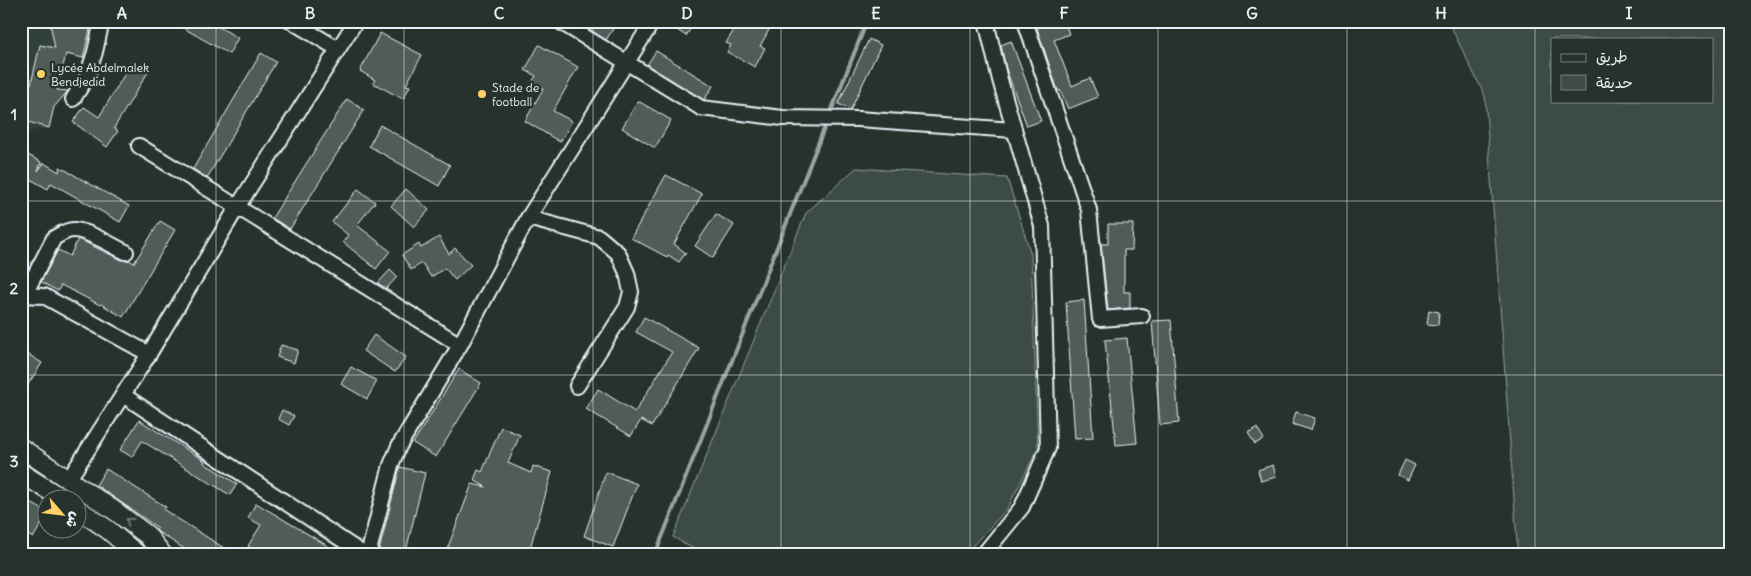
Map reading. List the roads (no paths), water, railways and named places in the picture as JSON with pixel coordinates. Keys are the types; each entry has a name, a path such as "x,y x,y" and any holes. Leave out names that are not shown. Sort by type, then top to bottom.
{"main road":[{"path":"21,448 69,479 147,535 163,555"},
{"path":"21,473 45,488"},
{"path":"88,516 108,529 138,555"}],"street":[{"path":"73,99 87,76 102,21"},
{"path":"291,21 338,49"},
{"path":"69,479 149,354 238,206 356,21"},
{"path":"559,21 701,108 783,118 858,119 1014,130"},
{"path":"123,395 366,555 391,465 411,425 460,345 528,218 653,21"},
{"path":"982,555 1022,507 1048,448 1042,226 1000,80 986,21"},
{"path":"1025,21 1088,210 1100,319 1142,316"},
{"path":"139,146 460,345"},
{"path":"528,218 599,238 618,253 627,273 631,292 627,307 577,386"},
{"path":"126,252 84,232 72,230 62,233 54,238 24,290 44,296 149,354"}],"waterway":[{"path":"830,114 867,21"},
{"path":"655,555 827,121"}],"place":[{"name":"Lycée Abdelmalek Bendjedid","path":"41,74"},
{"name":"Stade de football","path":"482,94"}]}
